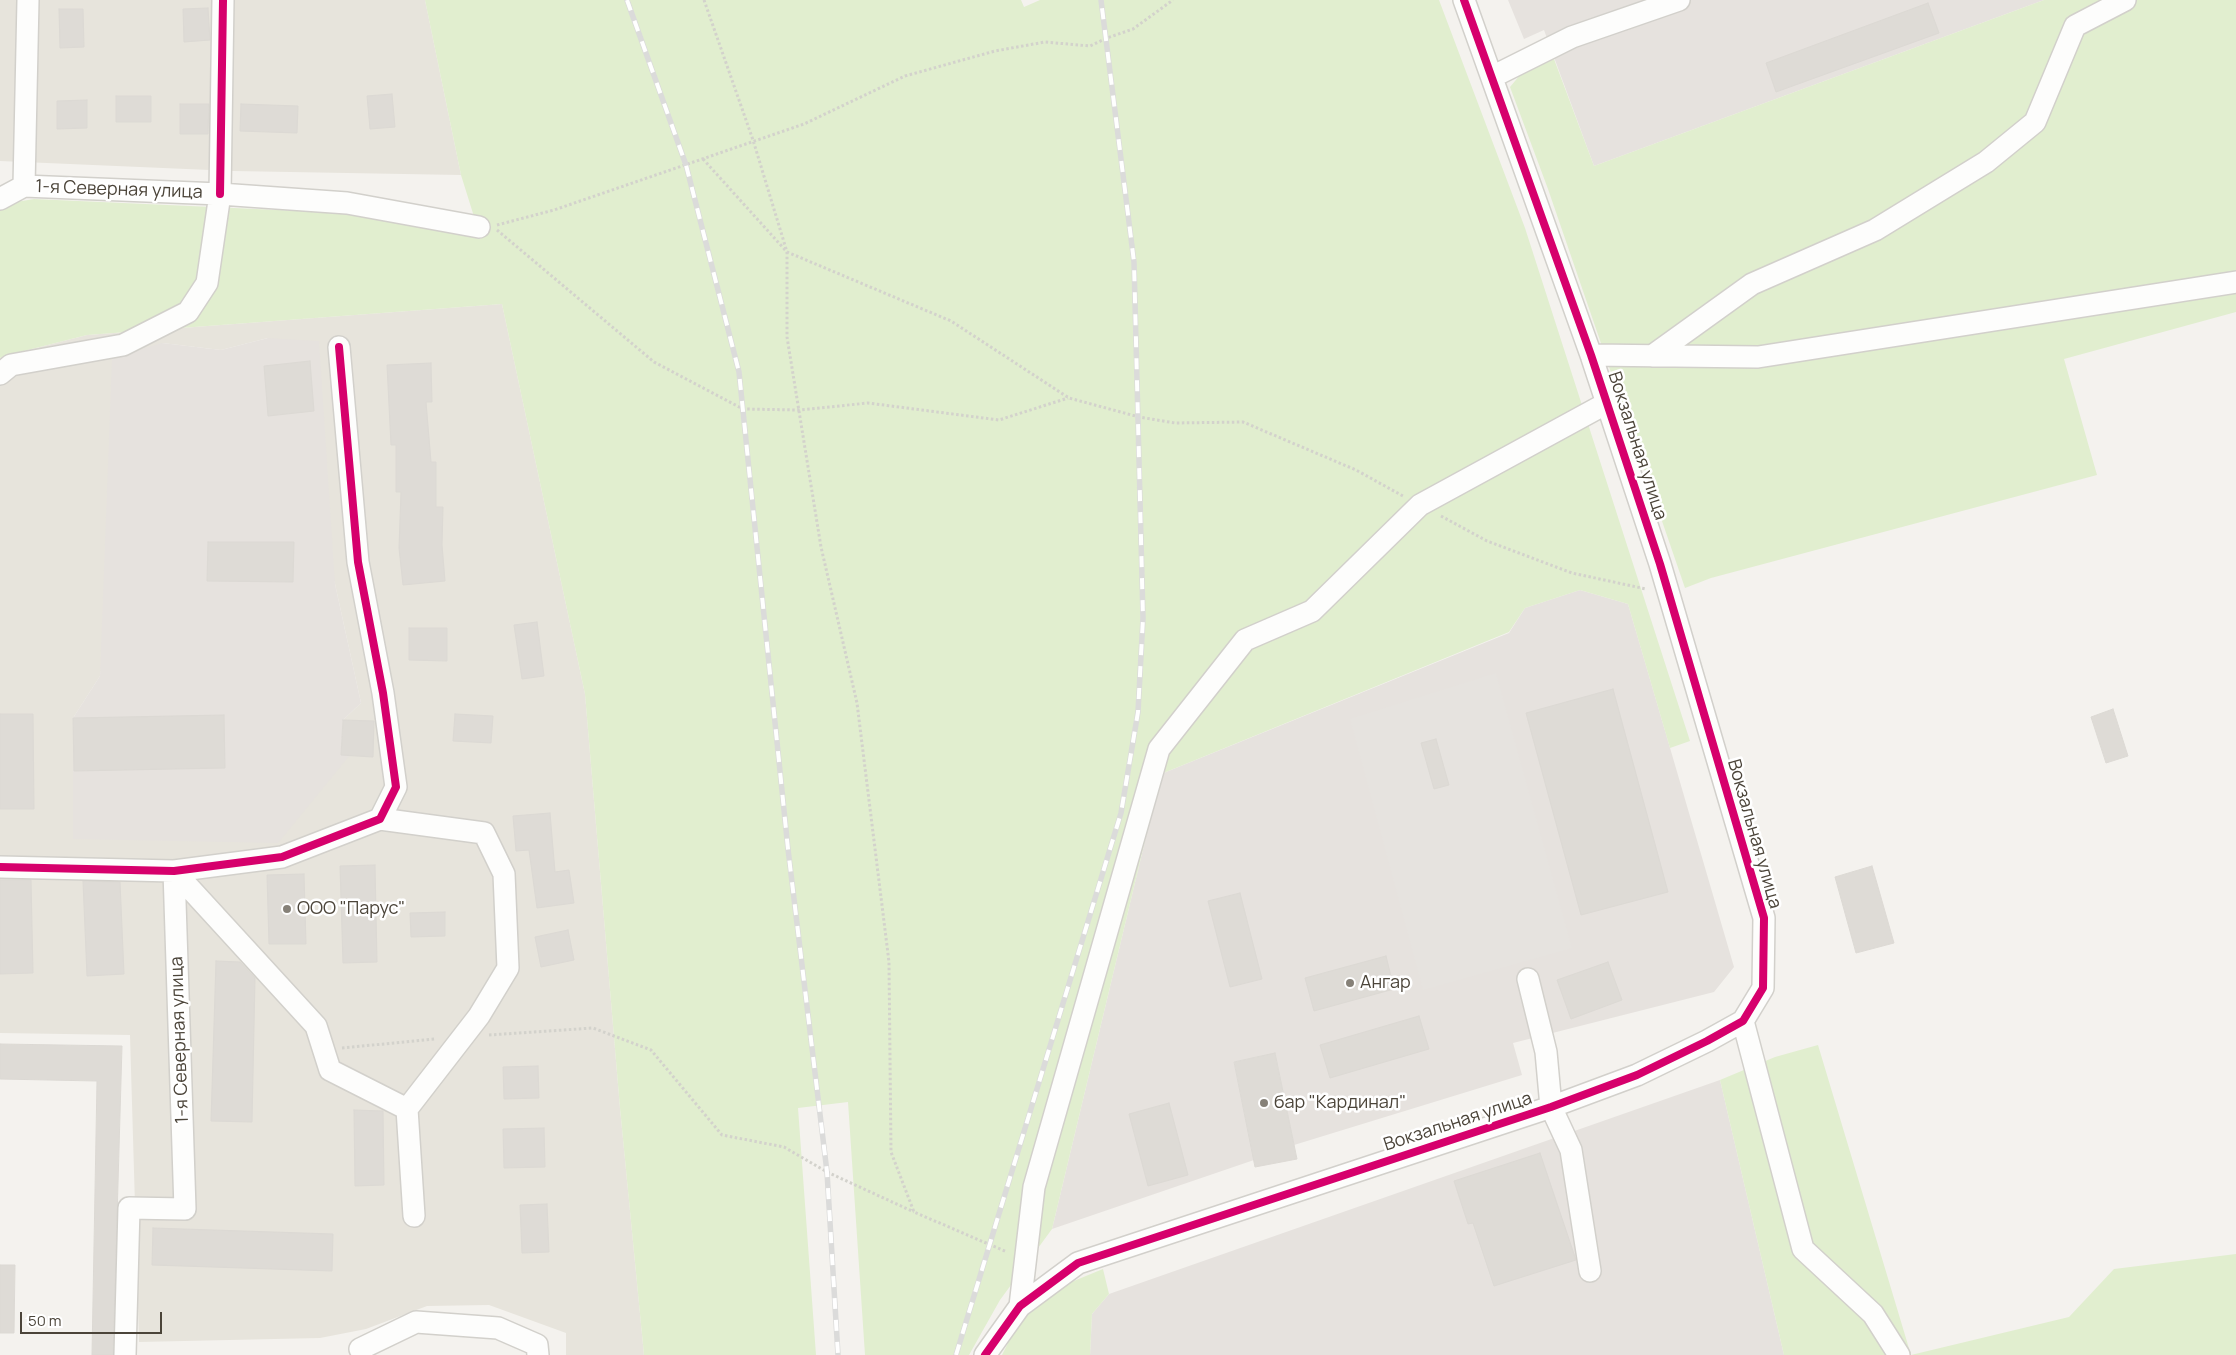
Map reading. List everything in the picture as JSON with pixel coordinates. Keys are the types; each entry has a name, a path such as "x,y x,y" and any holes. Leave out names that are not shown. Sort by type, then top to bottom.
{"street":[{"path":"24,186 28,0"},
{"path":"0,374 11,365 123,345 188,312 207,283 220,194 223,0"},
{"name":"Вокзальная улица","path":"985,1355 1020,1306 1078,1263 1551,1107 1637,1075 1743,1021 1762,988 1764,918 1668,593 1591,355 1464,0"},
{"path":"1492,77 1572,38 1679,0"},
{"path":"1652,356 1752,284 1875,230 1986,162 2035,122 2074,26 2125,0"},
{"name":"1-я Северная улица","path":"0,199 24,186 220,194 347,203 479,227"},
{"path":"1591,355 1758,357 2236,282"},
{"path":"339,347 358,562 383,693 396,787 380,819"},
{"path":"1020,1306 1034,1186 1159,749 1245,640 1312,611 1420,505 1607,403"},
{"path":"0,867 174,871 282,857 380,819 484,833 504,874 508,968 464,1037 407,1109 414,1216"},
{"path":"174,871 316,1026 330,1070 407,1109"},
{"name":"1-я Северная улица","path":"125,1355 129,1208 185,1209 174,871"},
{"path":"1528,979 1546,1052 1551,1107 1571,1150 1590,1271"},
{"path":"1743,1021 1803,1249 1873,1314 1899,1355"},
{"path":"360,1349 416,1322 498,1328 536,1345 538,1355"}],"path":[{"path":"704,0 753,140 787,252 787,337 821,547 857,702 889,962 891,1152 914,1212"},
{"path":"1069,398 999,420 868,403 799,410 743,409 654,362 492,226 554,210 804,124 904,76 995,51 1045,42 1090,46 1107,38 1133,30 1174,0"},
{"path":"703,159 787,252 951,321 1069,398 1139,417 1175,423 1243,422 1356,470 1487,541 1572,573 1668,593"},
{"path":"324,1050 464,1037 592,1028 651,1050 722,1135 784,1147 827,1172 1026,1261"}],"shaded area":[{"path":"0,0 425,0 461,175 233,171 0,161"},
{"path":"1508,0 2044,0 1594,166 1544,30 1524,39"},
{"path":"502,304 585,694 620,1108 644,1355 566,1355 566,1333 489,1305 427,1306 366,1329 320,1338 139,1342 130,1035 0,1033 0,359 4,356 87,335","holes":["268,338 335,584 361,703 343,720 341,755 73,839 73,718 100,676 162,343 221,350"]},
{"path":"268,338 319,341 335,584 361,703 343,720 341,755 350,755 278,843 73,839 73,718 100,676 112,358 162,343 221,350"},
{"path":"1580,590 1628,604 1734,967 1714,992 1513,1043 1522,1075 1294,1145 1275,1054 1234,1062 1254,1160 1052,1229 1161,774 1509,633 1525,608"},
{"path":"1496,673 1572,948 1423,990 1350,719"},
{"path":"1720,1080 1784,1355 1090,1355 1092,1314 1109,1294"}],"green space":[{"path":"425,0 1021,0 1024,7 1040,0 1439,0 1525,228 1690,741 1670,748 1628,604 1580,590 1525,608 1509,632 1161,774 1052,1229 1000,1300 969,1355 865,1355 848,1102 798,1108 816,1355 644,1355 620,1108 585,694 502,304 87,335 0,358 0,209 10,203 34,199 345,213 481,239 461,175"},
{"path":"2044,0 2236,0 2236,312 2064,359 2097,475 1711,578 1685,588 1548,189 1510,87 1520,75 1554,59 1594,166"},
{"path":"1818,1045 1911,1355 1784,1355 1720,1080 1775,1057"},
{"path":"2236,1254 2236,1355 1911,1355 2069,1317 2114,1269"},
{"path":"1103,1269 1109,1294 1092,1314 1090,1355 1002,1355 1020,1319 1064,1285"}],"building":[{"path":"1928,3 1939,33 1776,92 1766,63"},
{"path":"208,8 210,40 184,42 183,9"},
{"path":"59,9 83,9 84,47 60,48"},
{"path":"392,94 395,127 370,129 367,96"},
{"path":"116,96 151,96 151,122 116,122"},
{"path":"87,100 87,128 57,129 57,101"},
{"path":"180,104 209,104 208,134 180,134"},
{"path":"241,104 298,106 297,133 240,131"},
{"path":"310,361 314,411 268,416 264,366"},
{"path":"431,363 432,402 426,402 431,462 436,462 436,507 443,507 442,545 445,581 403,585 399,548 401,492 396,492 396,445 391,445 387,365"},
{"path":"208,542 294,542 293,582 207,581"},
{"path":"537,622 544,676 522,679 514,625"},
{"path":"409,628 447,628 447,661 409,660"},
{"path":"1613,689 1668,892 1581,915 1526,713"},
{"path":"2113,709 2128,756 2106,763 2091,717"},
{"path":"0,714 33,714 34,809 0,809"},
{"path":"455,714 493,716 491,743 453,741"},
{"path":"224,715 225,768 74,771 73,718"},
{"path":"343,720 374,721 373,757 341,755"},
{"path":"1436,739 1449,785 1434,789 1421,743"},
{"path":"550,813 555,872 569,870 574,903 537,908 529,850 516,851 513,816"},
{"path":"375,865 377,962 343,963 340,866"},
{"path":"1872,866 1894,943 1856,953 1835,877"},
{"name":"ООО \"Парус\"","path":"304,874 306,944 269,944 267,875"},
{"path":"0,880 31,880 33,973 0,974"},
{"path":"83,881 120,882 124,974 87,976"},
{"path":"1240,893 1262,979 1230,987 1208,901"},
{"path":"445,912 445,936 411,937 410,913"},
{"path":"568,930 574,960 541,967 535,937"},
{"name":"Ангар","path":"1386,956 1394,989 1314,1011 1305,978"},
{"path":"216,961 240,962 255,978 252,1122 211,1121"},
{"path":"1608,962 1622,1000 1571,1019 1557,980"},
{"path":"1419,1016 1429,1049 1330,1078 1320,1045"},
{"path":"0,1044 122,1046 113,1355 92,1355 97,1081 0,1079"},
{"name":"бар \"Кардинал\"","path":"1275,1053 1297,1159 1255,1167 1234,1062"},
{"path":"538,1066 539,1098 504,1099 503,1067"},
{"path":"1169,1103 1188,1175 1148,1186 1129,1114"},
{"path":"354,1110 383,1111 384,1185 355,1186"},
{"path":"544,1128 545,1167 504,1168 503,1129"},
{"path":"1540,1153 1576,1260 1494,1286 1473,1223 1468,1224 1454,1181"},
{"path":"547,1204 549,1252 522,1253 520,1205"},
{"path":"153,1228 333,1234 332,1271 152,1265"},
{"path":"0,1265 15,1265 14,1333 0,1333"}],"railway":[{"path":"627,0 686,165 739,372 788,849 827,1172 838,1355"},
{"path":"956,1355 1121,813 1138,712 1143,618 1134,262 1101,0"}],"cycle path":[{"path":"220,194 223,0"},
{"path":"985,1355 1020,1306 1078,1263 1551,1107 1637,1075 1743,1021 1763,988 1764,918 1660,564 1591,355 1464,0"},
{"path":"0,867 174,871 282,857 380,819 396,787 383,693 358,562 339,347"}],"place":[{"name":"ООО \"Парус\"","path":"287,909"},
{"name":"Ангар","path":"1350,983"},
{"name":"бар \"Кардинал\"","path":"1264,1103"}]}
